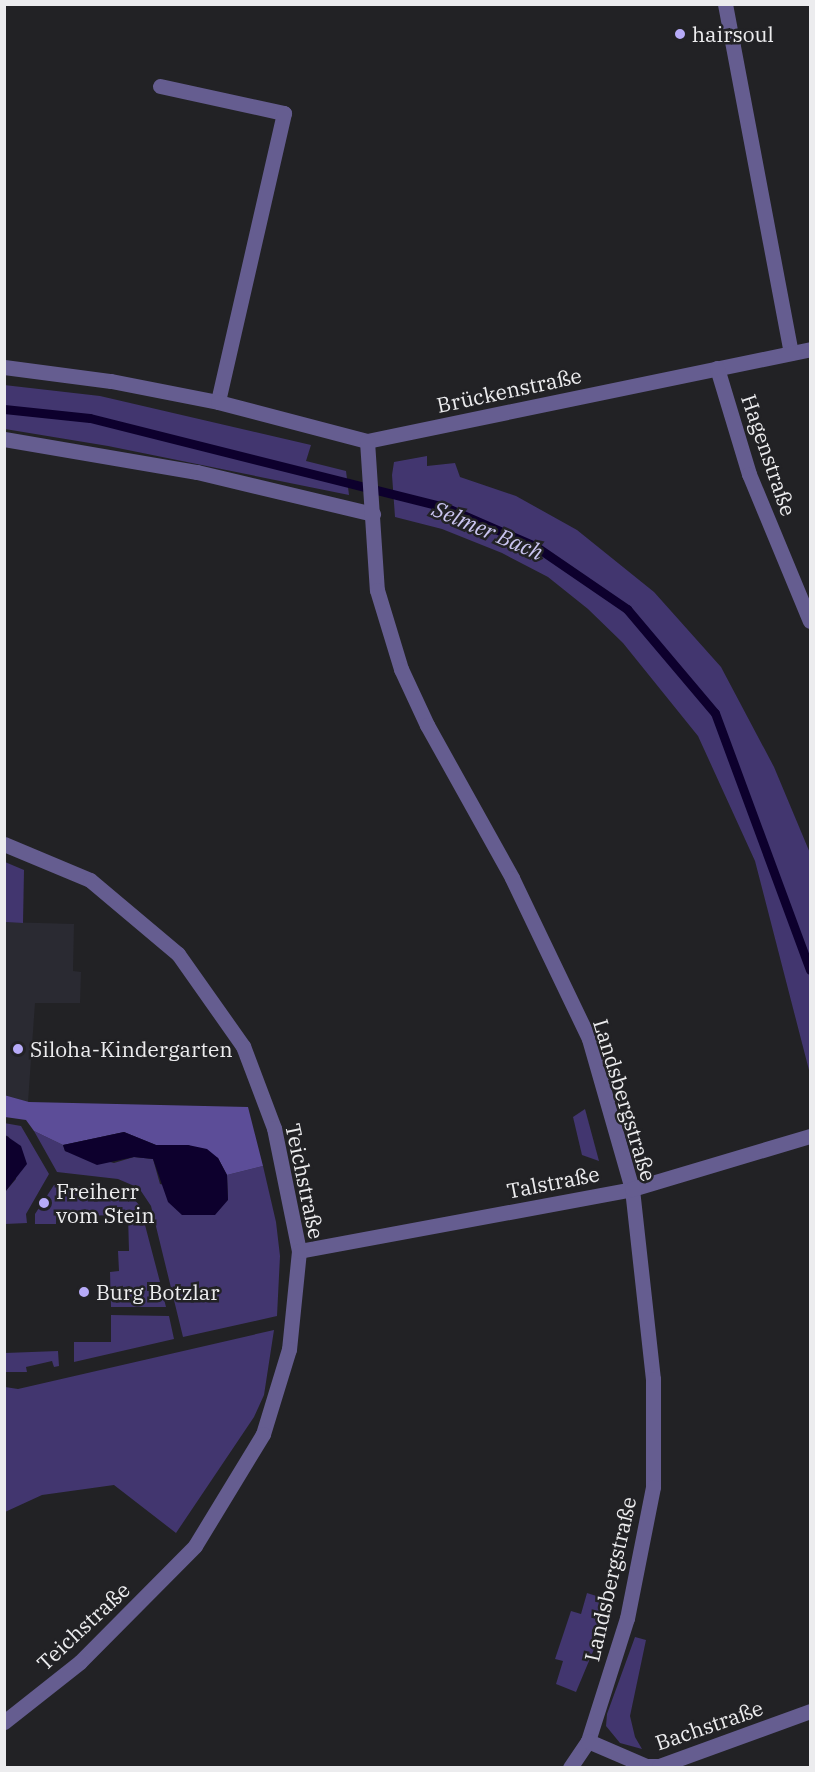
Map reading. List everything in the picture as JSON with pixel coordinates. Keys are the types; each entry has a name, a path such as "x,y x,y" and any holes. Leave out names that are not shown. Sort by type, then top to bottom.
{"street":[{"path":"725,4 791,353"},
{"path":"160,86 284,113 218,402"},
{"name":"Brückenstraße","path":"4,367 111,381 218,402 367,441 810,349"},
{"name":"Hagenstraße","path":"717,368 749,474 810,621"},
{"path":"4,439 197,472 373,514"},
{"name":"Landsbergstraße","path":"367,441 377,590 401,669 426,725 512,878 589,1039 632,1189 653,1379 653,1487 627,1618 588,1741 570,1767"},
{"name":"Teichstraße","path":"4,844 90,880 178,954 243,1046 274,1128 299,1251 289,1349 263,1434 195,1546 80,1662 4,1722"},
{"name":"Talstraße","path":"299,1251 632,1189 810,1136"},
{"name":"Bachstraße","path":"588,1741 646,1766 659,1766 810,1711"}],"shaded area":[{"path":"4,385 100,396 311,445 306,461 346,471 349,495 108,446 5,429"},
{"path":"427,456 427,466 455,463 460,477 516,496 577,530 654,592 721,667 774,767 810,853 810,1074 755,861 698,736 623,643 588,609 548,577 502,553 442,529 395,517 392,475 394,462"},
{"path":"5,862 24,870 23,923 5,922"},
{"name":"Siloha-Kindergarten","path":"4,922 74,924 73,971 81,972 80,1003 35,1003 28,1102 5,1095"},
{"path":"4,1095 29,1102 248,1107 263,1166 227,1175 218,1158 188,1145 156,1145 124,1132 63,1145 34,1131 26,1120 5,1117"},
{"path":"585,1109 599,1161 582,1155 573,1117"},
{"path":"4,1123 21,1126 49,1174 26,1214 27,1223 5,1224 5,1192 16,1179 9,1137 5,1135"},
{"path":"34,1131 63,1145 65,1151 114,1163 134,1157 153,1159 160,1184 228,1200 227,1175 263,1166 276,1222 280,1256 277,1316 183,1337 151,1206 139,1188 118,1179 57,1172"},
{"path":"124,1132 156,1145 188,1145 207,1149 218,1158 227,1175 228,1200 215,1215 182,1215 168,1202 153,1159 134,1157 97,1165 65,1151 63,1145"},
{"path":"5,1135 21,1146 27,1164 5,1192"},
{"path":"54,1185 85,1187 85,1193 110,1196 111,1190 132,1197 140,1206 160,1282 147,1282 147,1291 162,1291 166,1307 111,1307 110,1272 119,1271 118,1251 129,1251 128,1215 56,1216 56,1224 35,1224 35,1214"},
{"path":"111,1315 169,1316 174,1339 74,1362 74,1342 111,1342"},
{"path":"274,1330 264,1395 254,1417 176,1533 114,1485 42,1495 5,1512 5,1387 18,1389"},
{"path":"58,1351 59,1366 54,1367 52,1361 26,1367 27,1372 5,1372 5,1353"},
{"path":"587,1593 609,1600 594,1649 576,1692 556,1684 563,1661 555,1659 571,1611 581,1614"},
{"path":"635,1637 646,1640 630,1716 635,1737 642,1749 620,1743 606,1726 607,1714"}],"waterway":[{"name":"Selmer Bach","path":"4,409 90,418 447,508 535,546 627,609 715,713 810,970"}],"place":[{"name":"hairsoul","path":"680,34"},
{"name":"Siloha-Kindergarten","path":"18,1049"},
{"name":"Freiherr vom Stein","path":"44,1203"},
{"name":"Burg Botzlar","path":"84,1292"}]}
